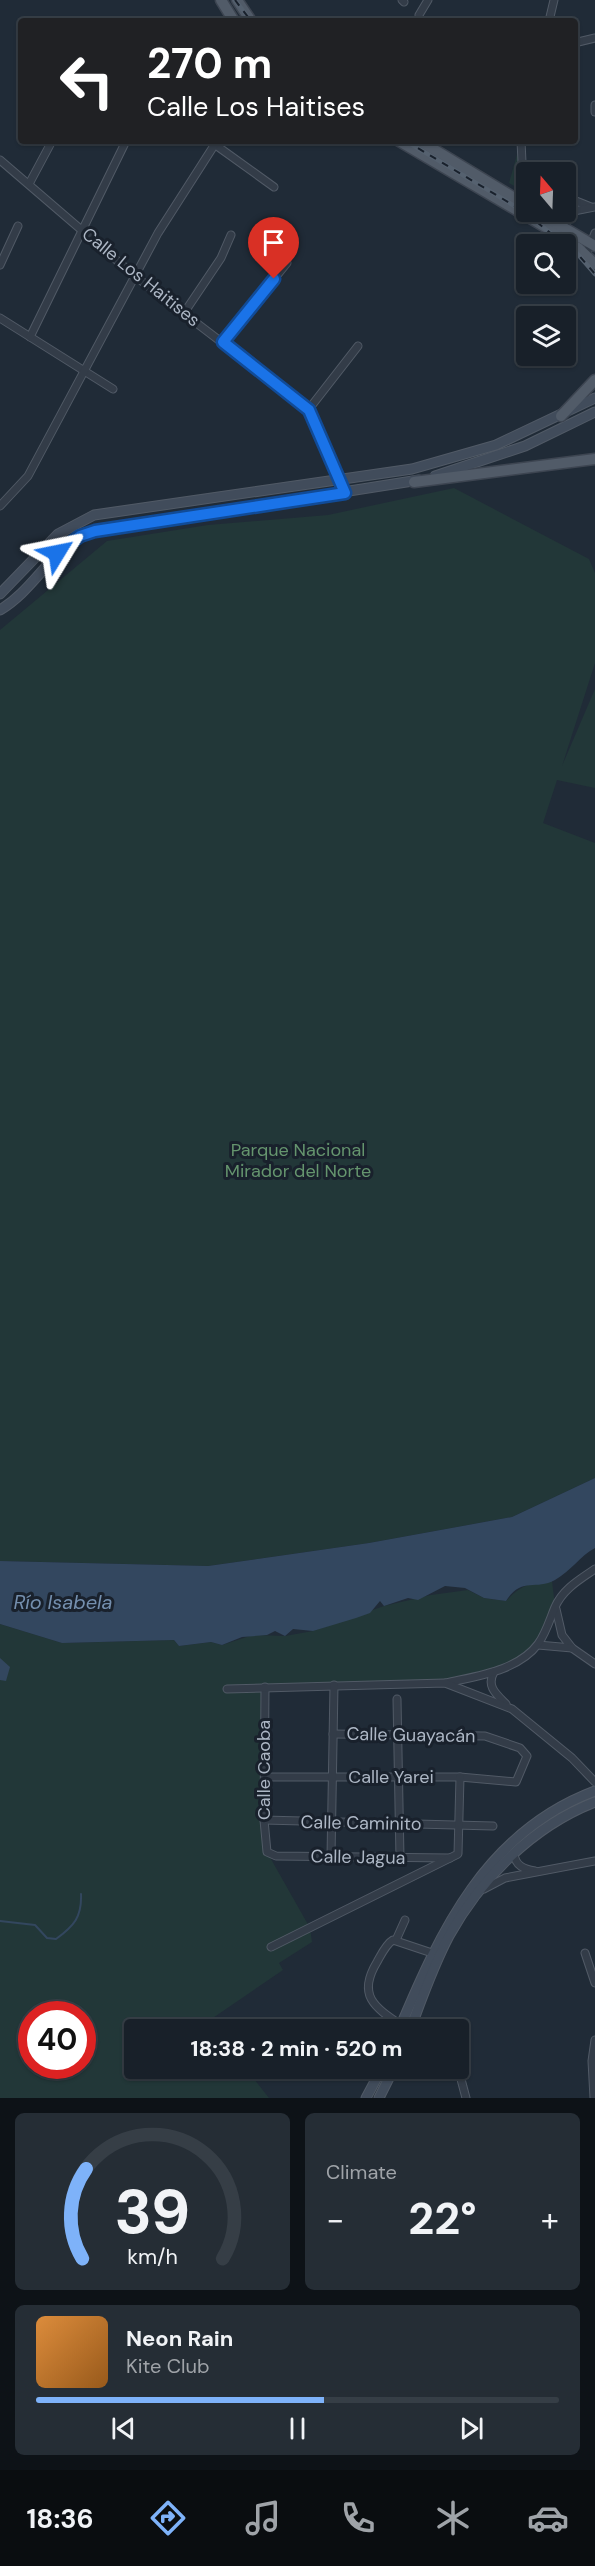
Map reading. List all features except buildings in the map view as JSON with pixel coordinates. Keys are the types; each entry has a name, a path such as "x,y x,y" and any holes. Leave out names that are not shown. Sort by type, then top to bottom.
{"main road":[{"path":"221,0 232,18"},
{"path":"239,1 249,18"},
{"path":"404,144 561,231 594,241"},
{"path":"425,144 516,199"},
{"path":"550,222 595,264"},
{"path":"561,416 595,380"},
{"path":"414,482 595,459"}],"street":[{"path":"419,15 428,0"},
{"path":"550,18 554,0"},
{"path":"578,43 595,38"},
{"path":"595,105 595,112"},
{"path":"29,184 50,144"},
{"path":"30,337 124,144"},
{"path":"0,506 28,476 86,372 158,233 211,144"},
{"path":"213,144 274,187"},
{"path":"521,144 522,162"},
{"name":"Calle Los Haitises","path":"0,160 82,228 135,276 309,410 345,493"},
{"path":"576,201 594,208"},
{"path":"561,231 574,211 594,208"},
{"path":"594,208 595,216"},
{"path":"0,265 18,226"},
{"path":"184,313 221,258 231,235"},
{"path":"0,241 8,248"},
{"path":"586,255 594,241"},
{"path":"223,342 287,263"},
{"path":"0,318 113,389"},
{"path":"309,410 358,346"},
{"path":"0,594 22,568 58,534 94,515 411,469 468,455 561,416 595,398"},
{"path":"0,610 18,597 68,544 95,531 414,482 525,446 595,412"},
{"path":"22,568 35,577"},
{"path":"227,1689 445,1683 494,1672 518,1661 538,1645 555,1606 569,1587 595,1569"},
{"path":"555,1606 562,1635 572,1648 595,1664"},
{"path":"538,1645 572,1648"},
{"path":"494,1672 490,1678 495,1693 572,1758 595,1782"},
{"path":"445,1683 512,1709"},
{"path":"331,1857 334,1685"},
{"name":"Calle Caoba","path":"265,1687 264,1821 267,1852"},
{"path":"397,1699 400,1858"},
{"name":"Calle Guayacán","path":"333,1734 485,1736 520,1748 527,1756 516,1782"},
{"name":"Calle Yarei","path":"265,1777 460,1777 516,1782"},
{"path":"271,1947 458,1854 460,1777"},
{"path":"408,2019 449,1936 480,1892 514,1853 560,1818 587,1801 595,1791"},
{"path":"406,2019 432,1953 464,1898 497,1858 542,1819 587,1801"},
{"name":"Calle Caminito","path":"264,1821 493,1826"},
{"name":"Calle Jagua","path":"267,1852 276,1856 450,1858"},
{"path":"514,1853 514,1860 520,1867 537,1872"},
{"path":"480,1892 505,1878 595,1861"},
{"path":"396,1940 405,1920"},
{"path":"390,2019 379,2011 367,1989 372,1970 390,1941 396,1940 432,1953"},
{"path":"585,1953 595,1983"},
{"path":"594,2098 592,2061 595,2040"},
{"path":"366,2098 376,2079"},
{"path":"379,2098 388,2079"},
{"path":"461,2079 465,2098"}],"green space":[{"path":"518,151 522,162 516,162 516,187 509,183"},
{"name":"Parque Nacional Mirador del Norte","path":"454,488 589,559 595,573 595,663 562,766 595,689 595,788 557,780 543,823 595,843 595,1478 512,1517 369,1543 208,1566 0,1561 0,630 107,541 208,525 328,515"},
{"path":"552,1581 555,1606 538,1645 494,1672 445,1683 265,1687 267,1852 310,1928 312,1942 279,1963 283,1970 211,2019 124,2019 124,2079 254,2079 269,2098 0,2098 0,1624 62,1643 174,1640 179,1646 211,1642 222,1645 253,1635 285,1636 313,1631 384,1606 431,1595 468,1590 484,1598 506,1601 517,1591 532,1584"}],"water":[{"name":"Río Isabela","path":"595,1478 595,1548 555,1580 523,1586 512,1593 506,1601 484,1598 465,1588 445,1586 418,1600 408,1598 384,1606 380,1601 370,1613 313,1631 293,1629 285,1636 275,1631 267,1635 242,1637 222,1645 211,1642 179,1646 174,1640 62,1643 0,1624 0,1561 208,1566 369,1543 512,1517"},
{"path":"0,1658 10,1667 6,1681 0,1680"}],"waterway":[{"path":"0,1921 35,1925 47,1938 56,1939 76,1920 80,1909 81,1894"}],"railway":[{"path":"235,0 249,18"},
{"path":"411,144 523,211 552,234"},
{"path":"576,252 595,274"}],"route":[{"path":"57,553 80,536 95,531 345,493 315,419 309,410 223,342 274,279"}]}
